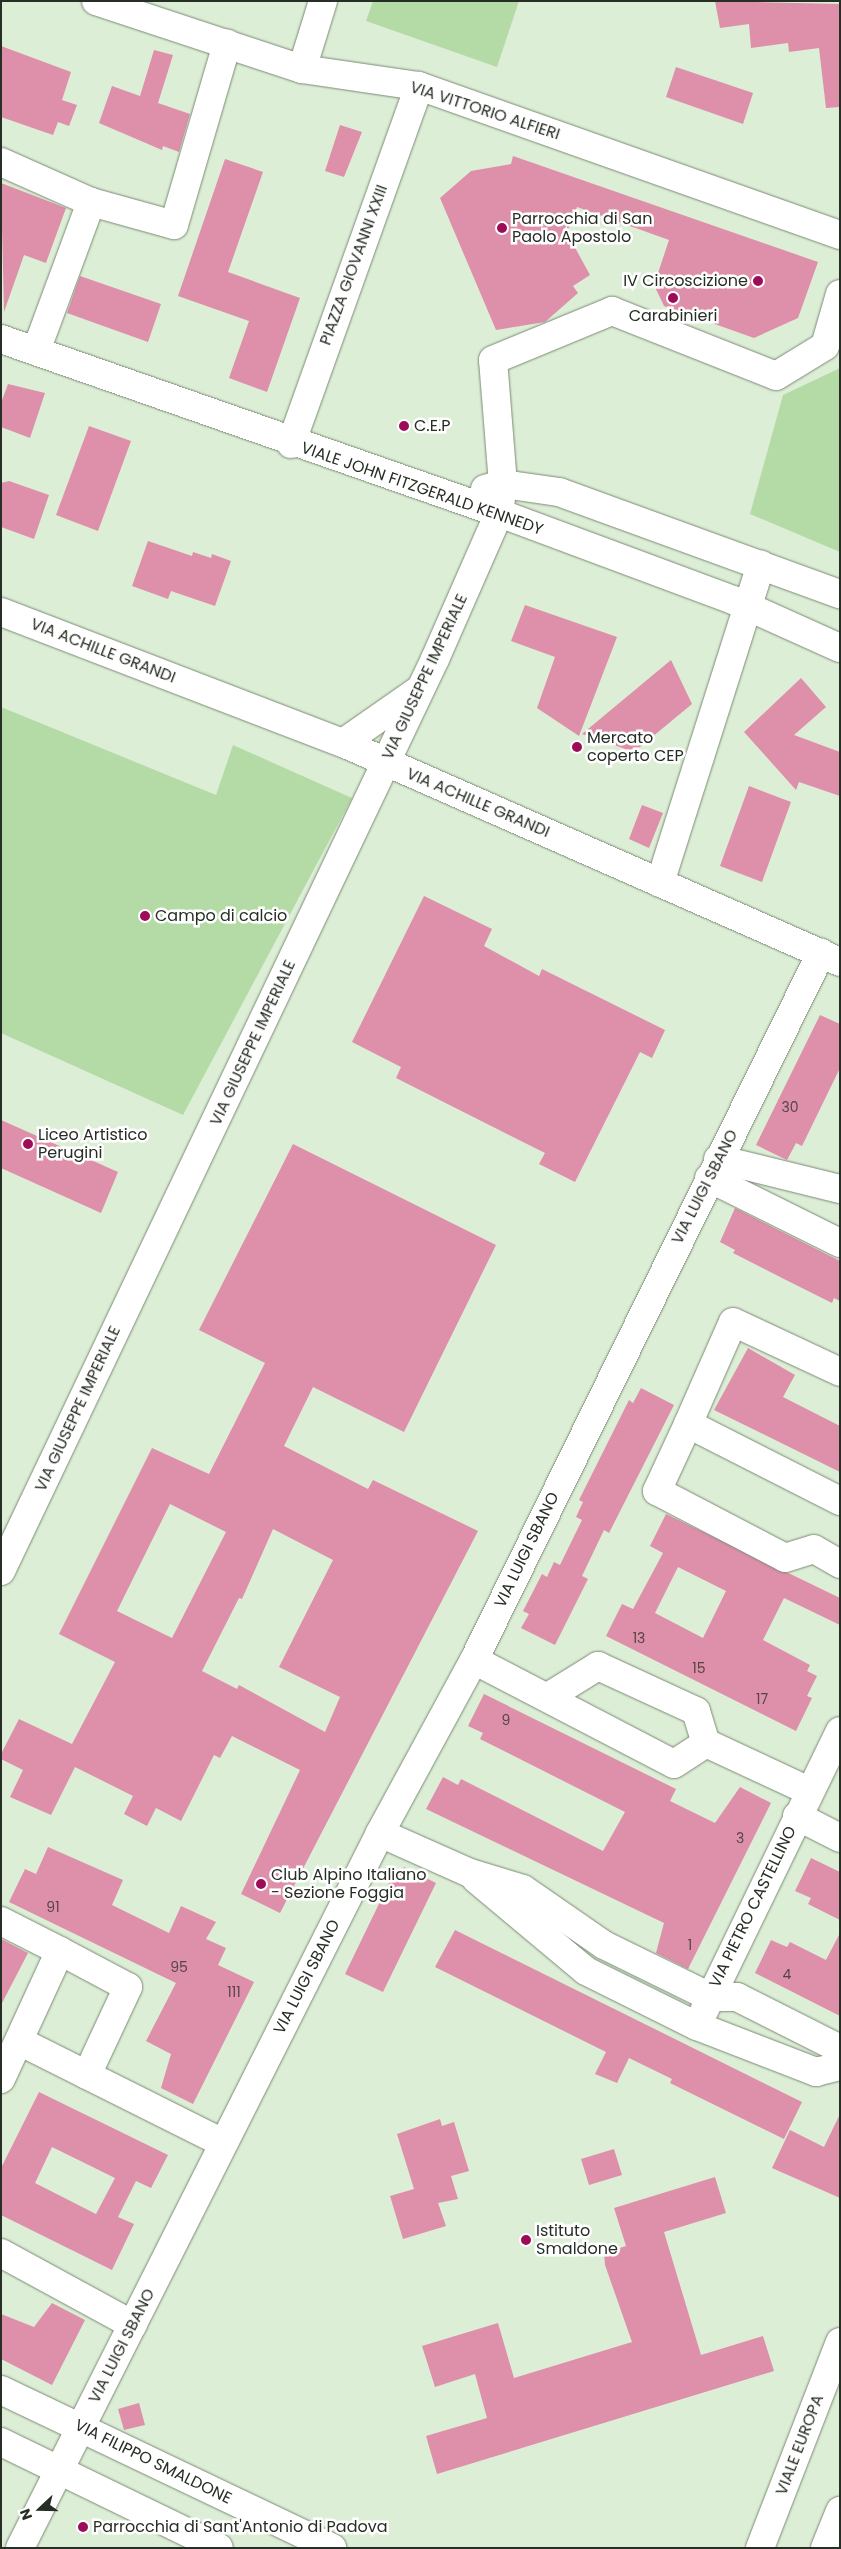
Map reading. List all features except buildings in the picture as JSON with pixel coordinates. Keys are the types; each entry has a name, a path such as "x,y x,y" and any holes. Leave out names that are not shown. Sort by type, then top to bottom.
{"street":[{"name":"VIA VITTORIO ALFIERI","path":"96,1 302,69 419,86 840,235"},
{"path":"302,69 323,1"},
{"path":"1,162 90,202 174,225 227,44"},
{"name":"PIAZZA GIOVANNI XXIII","path":"291,444 419,86"},
{"path":"36,351 90,202"},
{"path":"499,513 503,484 493,360 612,311 776,376 825,346 840,294"},
{"name":"VIALE JOHN FITZGERALD KENNEDY","path":"1,339 291,444 499,513 749,607 840,648"},
{"path":"455,499 503,484"},
{"name":"VIALE JOHN FITZGERALD KENNEDY","path":"503,484 558,492 840,594"},
{"name":"VIA GIUSEPPE IMPERIALE","path":"1,1571 386,764 499,513"},
{"path":"660,883 761,565"},
{"name":"VIA ACHILLE GRANDI","path":"1,612 343,743 386,764 831,957"},
{"path":"343,743 420,690"},
{"name":"VIA LUIGI SBANO","path":"20,2548 380,1833 474,1660 714,1169 831,957"},
{"path":"714,1169 840,1189"},
{"path":"714,1169 840,1243"},
{"path":"840,1372 733,1322 657,1491 785,1558 814,1549 840,1564"},
{"path":"688,1424 840,1501"},
{"path":"474,1660 674,1764 706,1743"},
{"path":"548,1697 598,1666 696,1712 706,1743 809,1791"},
{"name":"VIA PIETRO CASTELLINO","path":"697,2026 809,1791 840,1731"},
{"name":"VIA PIETRO CASTELLINO","path":"797,1816 840,1838"},
{"path":"380,1833 470,1873 523,1889 604,1945 710,1997 737,1997 840,2049"},
{"path":"470,1873 586,1971 697,2026 816,2072 840,2066"},
{"path":"1,1921 128,1987 87,2075"},
{"path":"1,2079 60,1951"},
{"path":"19,2041 223,2143"},
{"path":"1,2253 133,2325"},
{"name":"VIALE EUROPA","path":"760,2548 840,2342"},
{"name":"VIA FILIPPO SMALDONE","path":"1,2390 332,2548"},
{"path":"1,2442 219,2548"},
{"path":"826,2548 840,2511"}],"green space":[{"path":"373,1 519,1 497,67 366,21"},
{"path":"840,368 840,552 750,514 783,395"},
{"name":"Campo di calcio","path":"1,707 216,795 233,745 352,798 183,1115 1,1033"}],"place":[{"name":"Parrocchia di San Paolo Apostolo","path":"502,228"},
{"name":"IV Circoscizione","path":"758,281"},
{"name":"Carabinieri","path":"673,298"},
{"name":"C.E.P","path":"404,426"},
{"name":"Mercato coperto CEP","path":"577,747"},
{"name":"Campo di calcio","path":"145,916"},
{"name":"Liceo Artistico Perugini","path":"28,1144"},
{"name":"Club Alpino Italiano - Sezione Foggia","path":"261,1884"},
{"name":"Istituto Smaldone","path":"526,2240"},
{"name":"Parrocchia di Sant'Antonio di Padova","path":"83,2527"}]}
